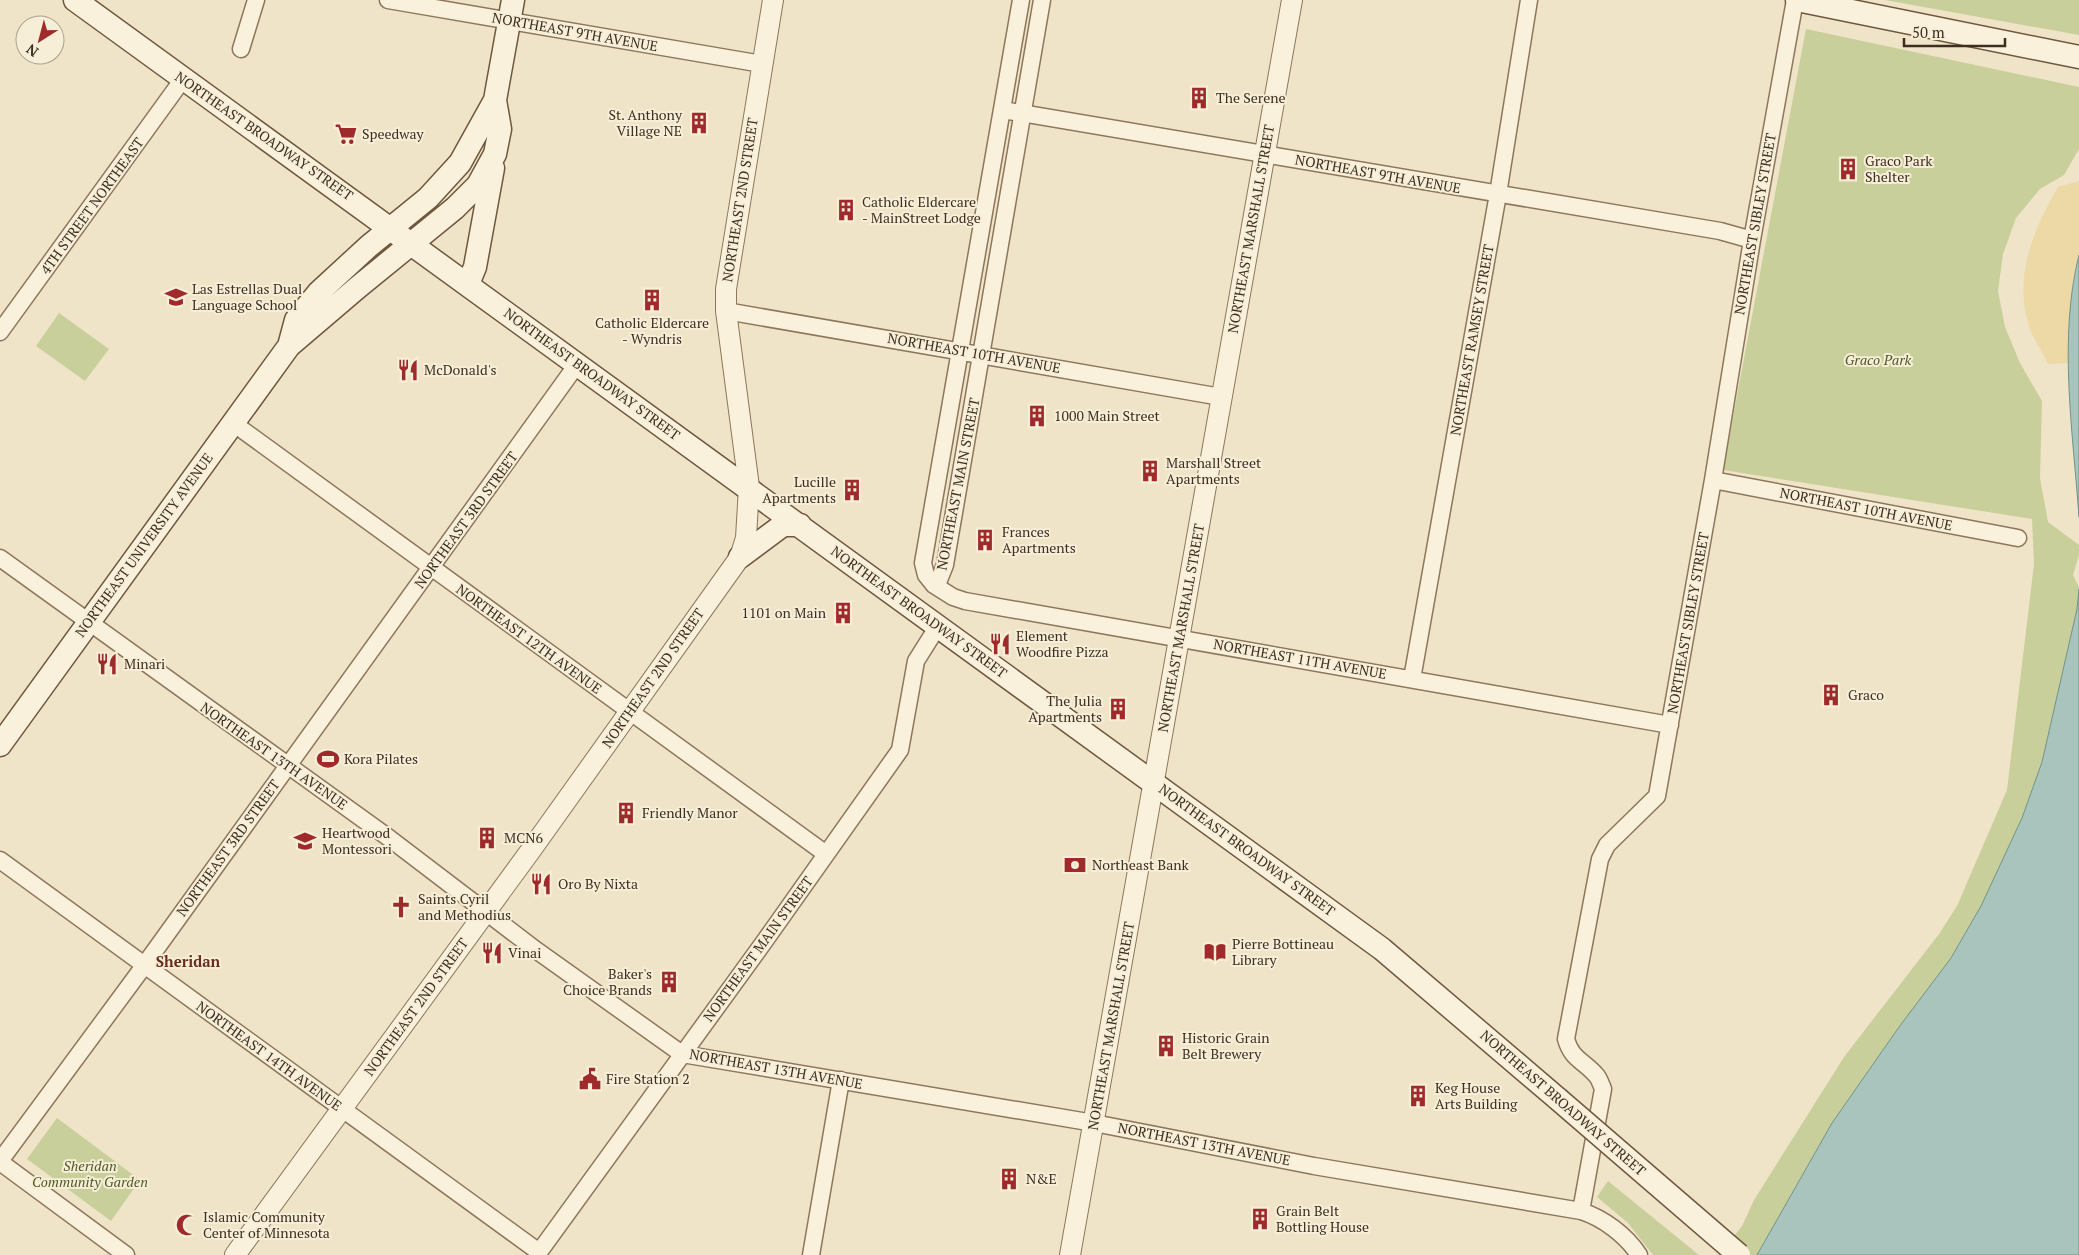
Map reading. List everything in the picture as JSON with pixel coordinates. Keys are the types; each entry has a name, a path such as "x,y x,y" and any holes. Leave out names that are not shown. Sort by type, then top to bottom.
{"main road":[{"name":"NORTHEAST BROADWAY STREET","path":"75,0 392,228 1382,949 1739,1255"},
{"path":"1796,0 2079,57"},
{"name":"NORTHEAST UNIVERSITY AVENUE","path":"0,745 289,346 411,242 455,208 478,185 495,154 500,129 496,100 511,10"},
{"name":"NORTHEAST UNIVERSITY AVENUE","path":"289,346 296,320 319,292 449,177 473,143 496,100"},
{"path":"468,284 476,266 495,154"},
{"path":"740,557 783,524 800,525"}],"street":[{"path":"242,49 256,0"},
{"name":"NORTHEAST 9TH AVENUE","path":"388,0 511,10 762,64"},
{"name":"NORTHEAST 2ND STREET","path":"235,1255 630,712 740,557 746,538 749,488 726,311 729,264 773,0"},
{"name":"NORTHEAST MAIN STREET","path":"1021,0 962,351 923,563 926,575 934,585 939,580 945,566 1042,0"},
{"name":"NORTHEAST MARSHALL STREET","path":"1070,1255 1292,0"},
{"name":"NORTHEAST RAMSEY STREET","path":"1412,679 1498,194 1529,0"},
{"name":"NORTHEAST SIBLEY STREET","path":"1581,1211 1603,1089 1597,1075 1576,1059 1569,1049 1566,1039 1600,859 1607,846 1657,796 1713,480 1752,240 1796,0"},
{"name":"4TH STREET NORTHEAST","path":"0,332 183,79"},
{"name":"NORTHEAST 9TH AVENUE","path":"1003,110 1720,231 1752,240"},
{"name":"NORTHEAST 10TH AVENUE","path":"726,311 982,354 1221,398"},
{"name":"NORTHEAST 3RD STREET","path":"0,1162 578,364"},
{"name":"NORTHEAST 12TH AVENUE","path":"233,423 826,854"},
{"name":"NORTHEAST 10TH AVENUE","path":"1713,480 2018,538"},
{"name":"NORTHEAST 13TH AVENUE","path":"0,558 286,766 368,823 536,950 682,1054 1094,1123 1325,1168 1581,1211 1598,1217 1610,1226 1638,1255"},
{"name":"NORTHEAST 11TH AVENUE","path":"934,585 953,597 965,601 1670,725"},
{"name":"NORTHEAST MAIN STREET","path":"538,1254 900,750 916,661 938,626"},
{"name":"NORTHEAST 14TH AVENUE","path":"0,860 538,1254"},
{"path":"811,1255 841,1080"},
{"path":"0,1162 126,1255"}],"green space":[{"path":"1885,0 2079,0 2079,35"},
{"name":"Graco Park","path":"1806,29 2079,87 2079,149 2064,175 2040,189 2016,218 2003,254 1998,291 2005,327 2020,363 2042,401 2040,478 2048,522 2079,545 2079,555 2073,575 2079,587 2077,609 2042,762 2022,818 1981,906 1951,958 1899,1027 1832,1123 1757,1255 1719,1255 1742,1226 1754,1200 1844,1057 1939,934 1957,906 2007,790 2034,564 2032,519 1723,470"},
{"path":"59,313 109,349 85,381 36,346"},
{"name":"Sheridan Community Garden","path":"57,1118 140,1180 111,1221 27,1159"},
{"path":"1608,1181 1699,1255 1653,1255 1628,1223 1597,1197"}],"sand":[{"path":"2079,181 2079,255 2073,280 2068,341 2069,363 2048,364 2033,336 2025,308 2023,289 2028,253 2041,219 2058,187"}],"water":[{"path":"2079,255 2079,517 2068,352 2069,319"},
{"path":"2079,589 2079,1255 1757,1255 1832,1123 1899,1027 1951,958 1981,906 2022,818 2042,762 2077,609"}],"place":[{"name":"The Serene","path":"1199,98"},
{"name":"St. Anthony Village NE","path":"699,123"},
{"name":"Speedway","path":"346,134"},
{"name":"Graco Park Shelter","path":"1848,169"},
{"name":"Catholic Eldercare - MainStreet Lodge","path":"846,210"},
{"name":"Las Estrellas Dual Language School","path":"176,297"},
{"name":"Catholic Eldercare - Wyndris","path":"652,300"},
{"name":"McDonald's","path":"408,370"},
{"name":"1000 Main Street","path":"1037,416"},
{"name":"Marshall Street Apartments","path":"1150,471"},
{"name":"Lucille Apartments","path":"852,490"},
{"name":"Frances Apartments","path":"985,540"},
{"name":"1101 on Main","path":"843,613"},
{"name":"Element Woodfire Pizza","path":"1000,644"},
{"name":"Minari","path":"107,664"},
{"name":"Graco","path":"1831,695"},
{"name":"The Julia Apartments","path":"1118,709"},
{"name":"Kora Pilates","path":"328,759"},
{"name":"Friendly Manor","path":"626,813"},
{"name":"MCN6","path":"487,838"},
{"name":"Heartwood Montessori","path":"305,841"},
{"name":"Northeast Bank","path":"1075,865"},
{"name":"Oro By Nixta","path":"541,884"},
{"name":"Saints Cyril and Methodius","path":"401,907"},
{"name":"Pierre Bottineau Library","path":"1215,952"},
{"name":"Vinai","path":"492,953"},
{"name":"Baker's Choice Brands","path":"669,982"},
{"name":"Historic Grain Belt Brewery","path":"1166,1046"},
{"name":"Fire Station 2","path":"590,1079"},
{"name":"Keg House Arts Building","path":"1418,1096"},
{"name":"N&E","path":"1009,1179"},
{"name":"Grain Belt Bottling House","path":"1260,1219"},
{"name":"Islamic Community Center of Minnesota","path":"187,1225"}],"district":[{"name":"Sheridan","path":"188,962"}]}
